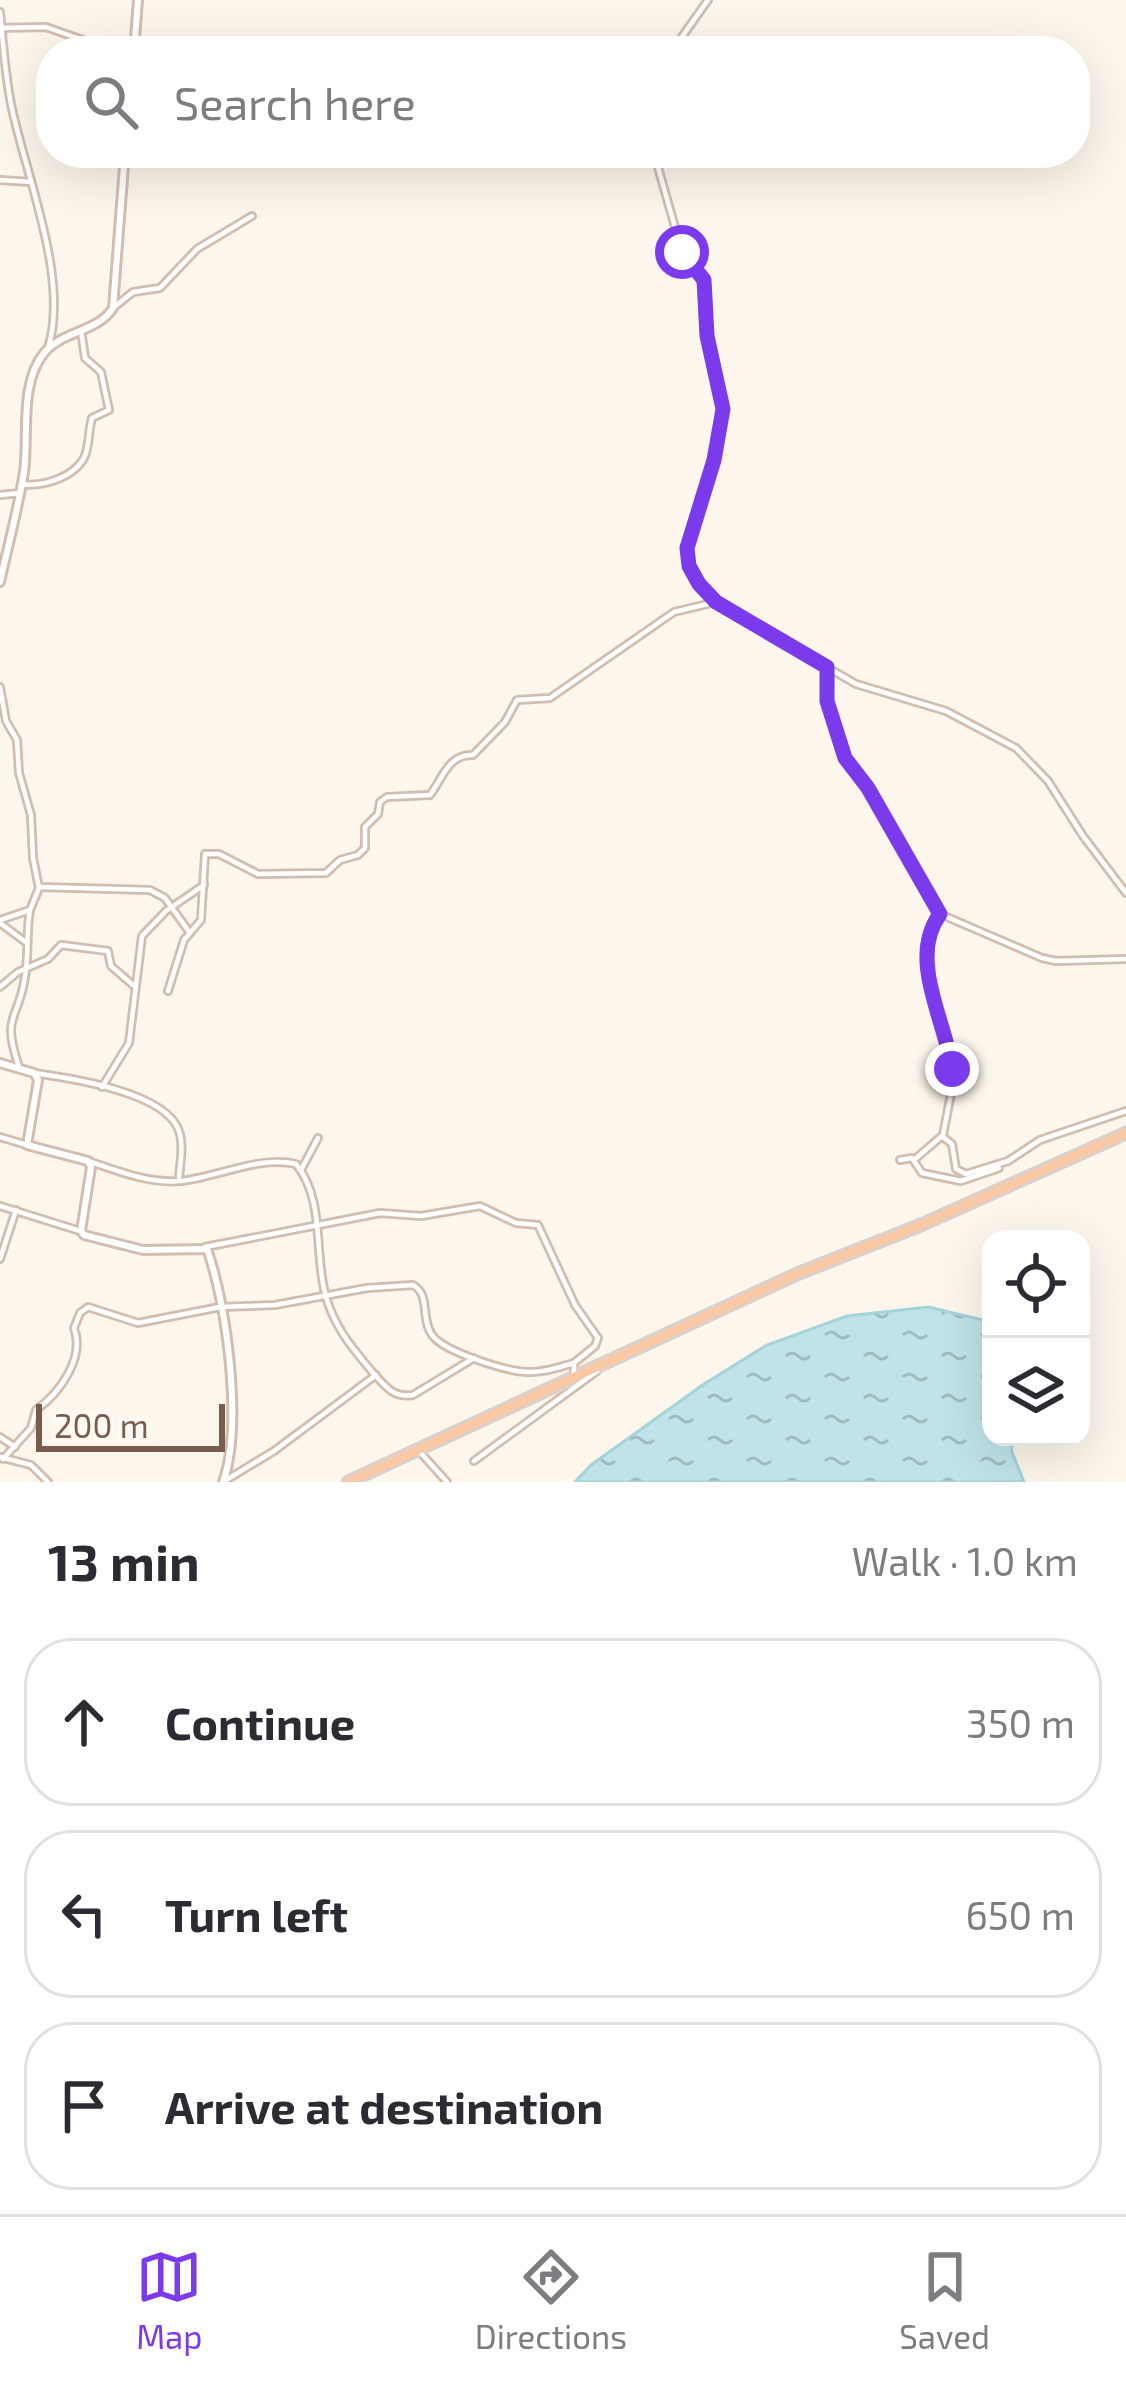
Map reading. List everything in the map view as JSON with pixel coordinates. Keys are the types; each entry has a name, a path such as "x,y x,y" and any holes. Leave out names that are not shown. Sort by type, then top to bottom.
{"highway":[{"path":"348,1482 848,1252 1126,1133"}],"street":[{"path":"135,36 138,0"},
{"path":"683,36 708,0"},
{"path":"0,12 11,106 55,300 47,350 32,377 21,488 0,582"},
{"path":"1,28 46,27 72,36"},
{"path":"113,308 124,168"},
{"path":"658,168 682,252 704,280 707,336 722,399 714,460 686,554 699,584 716,602 856,684 946,711 1016,748 1048,781 1126,893"},
{"path":"0,180 31,182"},
{"path":"47,350 104,320 133,292 160,288 197,249 252,216"},
{"path":"0,495 45,484 78,466 88,445 90,422 109,410 101,372 86,358 81,330"},
{"path":"168,991 178,955 201,920 206,854 219,854 258,874 326,873 340,860 362,852 364,827 377,816 380,802 387,797 430,795 448,765 461,755 472,754 508,718 518,700 550,698 674,612 716,602"},
{"path":"827,667 827,701 845,758 868,788 940,914 1056,962 1126,959"},
{"path":"0,687 6,721 17,740 19,773 32,815 39,887 30,910 26,970 9,1031 20,1069"},
{"path":"102,1087 129,1043 142,936 171,907 206,884"},
{"path":"39,887 150,890 165,898 190,933"},
{"path":"27,944 0,922 30,910"},
{"path":"901,1160 914,1160 941,1137 952,1069 933,1005 928,948 932,925 940,914"},
{"path":"0,987 48,959 59,946 103,949 110,953 113,968 134,986"},
{"path":"0,1024 9,1031"},
{"path":"0,1063 102,1087 166,1109 179,1131 178,1181"},
{"path":"27,1144 38,1086 34,1073"},
{"path":"914,1160 922,1173 961,1181 1008,1161 1040,1140 1126,1111"},
{"path":"0,1137 142,1178 178,1181 292,1162 301,1170 314,1206 326,1298 343,1334 388,1390 405,1396 449,1377 474,1358"},
{"path":"941,1137 952,1144 961,1174 1008,1161"},
{"path":"301,1170 318,1138"},
{"path":"81,1231 92,1175 88,1161"},
{"path":"0,1206 125,1248 160,1251 205,1247 380,1213 421,1216 479,1206 516,1223 541,1226 569,1292 598,1338 596,1346 574,1363 528,1372 474,1358 434,1339 418,1286 385,1286 275,1305 220,1306 139,1323 95,1306 84,1309 74,1331 80,1346 66,1378 53,1397 36,1409 31,1428 1,1458"},
{"path":"0,1259 16,1210"},
{"path":"205,1247 228,1348 231,1447 223,1482"},
{"path":"474,1461 611,1360"},
{"path":"574,1363 574,1377"},
{"path":"223,1482 274,1451 376,1375"},
{"path":"0,1437 15,1447"},
{"path":"416,1448 446,1482"},
{"path":"1,1458 32,1466 48,1482"}],"water":[{"path":"928,1307 982,1320 982,1446 1012,1446 1024,1482 575,1482 591,1465 704,1384 767,1345 847,1316"}],"route":[{"path":"682,252 704,280 707,336 723,409 714,460 687,548 689,566 716,602 827,667 827,701 845,758 868,788 940,914 932,925 928,948 932,996 952,1069"}]}
